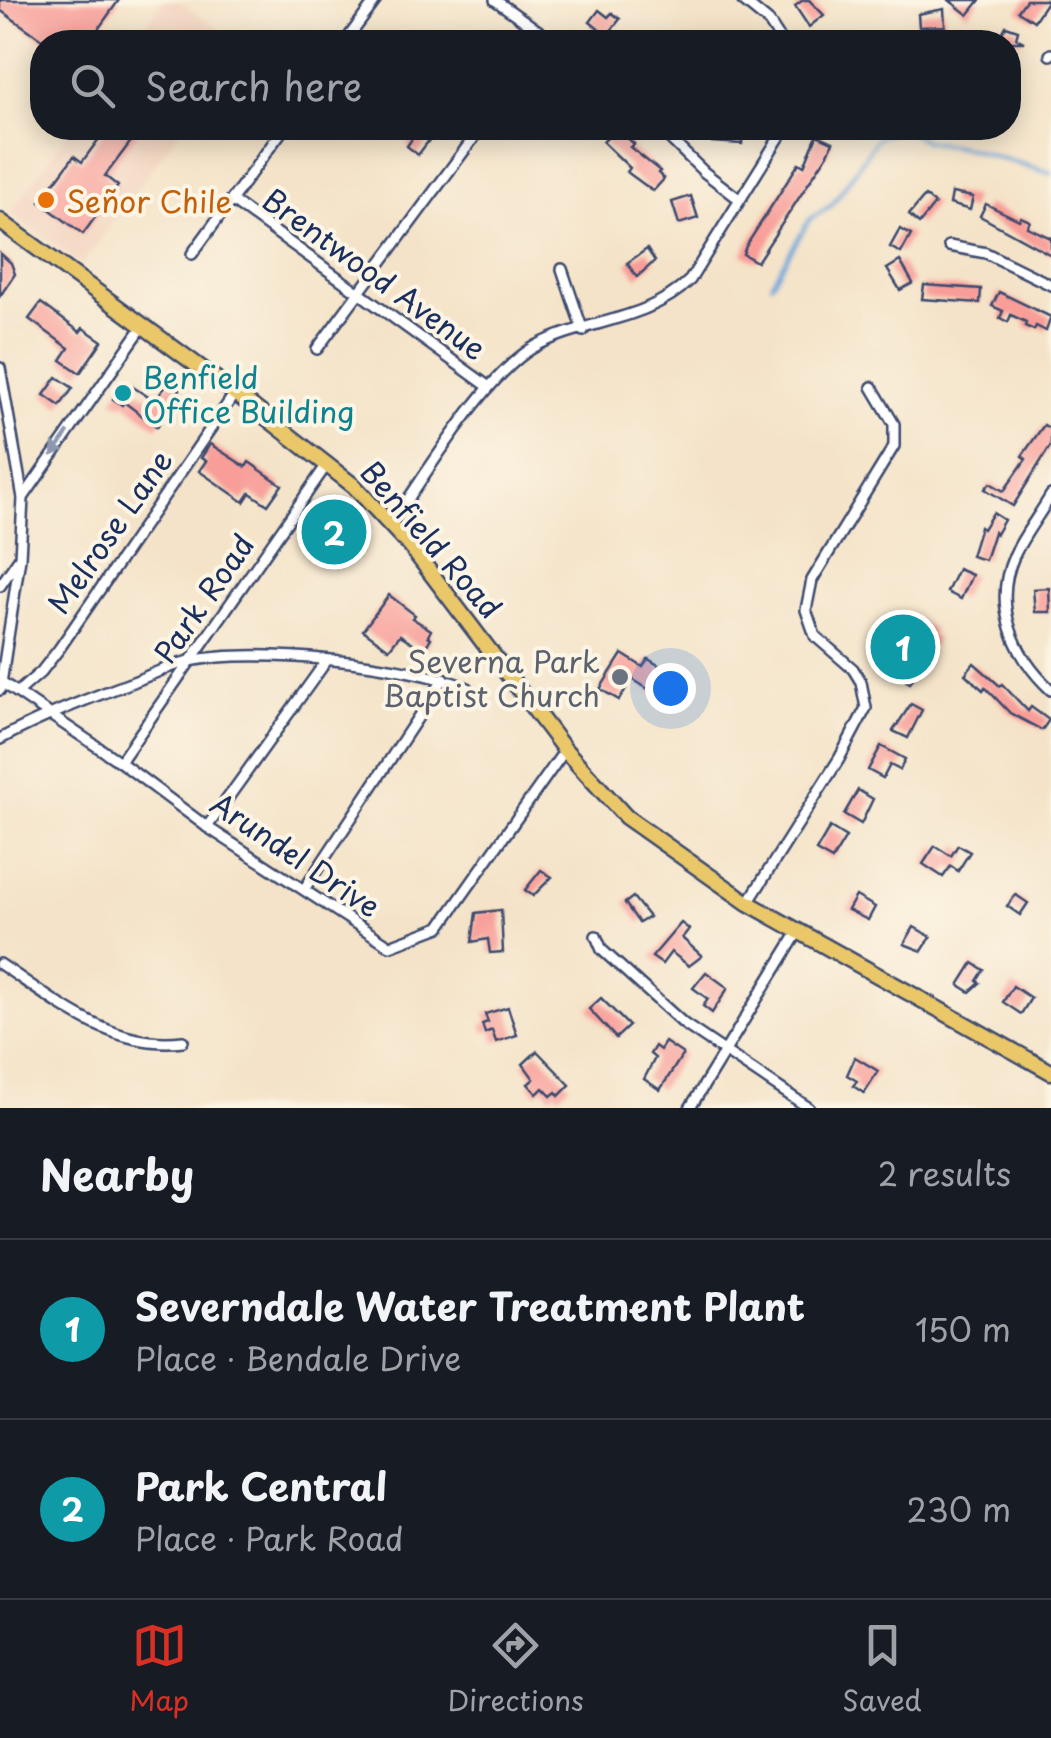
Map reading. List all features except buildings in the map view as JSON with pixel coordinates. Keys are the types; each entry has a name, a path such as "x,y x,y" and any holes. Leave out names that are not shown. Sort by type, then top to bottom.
{"main road":[{"name":"Benfield Road","path":"0,221 328,463 391,524 565,750 626,817 748,903 1051,1072"}],"street":[{"path":"354,30 376,0"},
{"path":"495,0 535,30"},
{"path":"742,0 774,30"},
{"path":"192,254 275,140"},
{"path":"317,349 472,140"},
{"path":"671,140 738,199"},
{"path":"391,524 489,387 515,360 536,346 646,308 680,290 696,271 778,140"},
{"name":"Brentwood Avenue","path":"231,200 489,387"},
{"path":"949,246 986,254 1051,285"},
{"path":"562,268 583,331"},
{"path":"24,498 143,326"},
{"path":"0,368 24,498 20,558 1,686"},
{"path":"748,903 839,759 866,708 861,682 853,669 815,636 806,610 812,580 894,446 894,424 872,387"},
{"name":"Melrose Lane","path":"18,692 42,672 235,393"},
{"name":"Park Road","path":"120,762 328,463"},
{"path":"1051,495 1013,559 1006,600 1008,623 1021,656 1051,690"},
{"path":"0,586 20,558"},
{"path":"0,739 48,714 189,661 277,657 327,660 444,678 468,688"},
{"path":"207,827 327,660"},
{"path":"305,888 444,678"},
{"name":"Arundel Drive","path":"1,686 18,692 207,827 390,946 440,927 565,750"},
{"path":"690,1108 798,932"},
{"path":"596,936 602,950 684,1024 809,1108"},
{"path":"0,964 74,1016 140,1041 183,1041"}],"shaded area":[{"path":"164,0 177,0 219,30 142,30"},
{"path":"63,140 172,140 82,265 10,213"}],"waterway":[{"path":"771,284 810,219 832,205 876,140"},
{"path":"923,140 963,147 1051,173"}],"place":[{"name":"Señor Chile","path":"46,200"},
{"name":"Benfield Office Building","path":"123,393"},
{"name":"Park Central","path":"334,532"},
{"name":"Severndale Water Treatment Plant","path":"903,647"},
{"name":"Severna Park Baptist Church","path":"620,677"}]}
